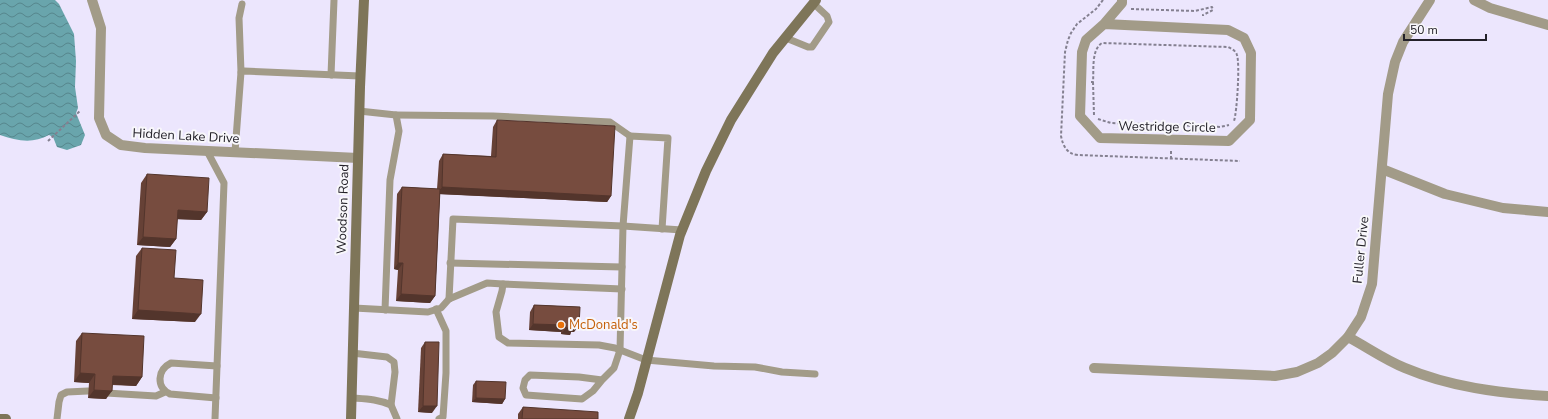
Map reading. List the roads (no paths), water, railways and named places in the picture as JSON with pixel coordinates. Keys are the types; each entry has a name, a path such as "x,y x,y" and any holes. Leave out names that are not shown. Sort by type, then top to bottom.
{"street":[{"name":"Hidden Lake Drive","path":"92,0 101,28 99,118 106,135 121,145 145,148 358,158"},
{"name":"Woodson Road","path":"351,419 360,76 364,0"},
{"name":"Fuller Drive","path":"1094,368 1274,376 1297,372 1318,363 1332,353 1348,337 1361,317 1372,284 1388,94 1395,62 1403,42 1430,0"},
{"path":"1474,0 1490,8 1548,25"},
{"path":"629,419 638,393 682,230 706,171 731,120 774,53 815,2"},
{"name":"Westridge Circle","path":"1104,24 1228,30 1244,38 1251,53 1250,120 1229,141 1100,138 1080,116 1082,52 1086,40 1104,24 1122,3 1124,4"},
{"path":"1382,169 1445,194 1503,208 1548,212"},
{"path":"1348,337 1404,368 1440,380 1471,388 1514,394 1548,396"},
{"path":"0,419 6,419"}],"lane":[{"path":"331,75 334,0"},
{"path":"786,38 808,47 812,46 829,22 827,16 815,2"},
{"path":"235,152 241,72 239,18 242,4"},
{"path":"241,72 360,76"},
{"path":"359,111 396,115 493,116 610,122 630,136 668,138 662,229"},
{"path":"385,310 390,180 399,131 396,115"},
{"path":"602,380 580,377 530,375 525,380 523,388 526,395 582,399 593,391 614,368 620,350 623,226 630,136"},
{"path":"207,151 224,183 215,419"},
{"path":"354,308 428,312 442,308 449,298 453,220 623,226 682,230"},
{"path":"450,263 622,268"},
{"path":"449,298 487,283 622,289"},
{"path":"503,284 496,312 499,337 508,343 599,345 620,350 646,360 714,366 755,367 782,372 815,374"},
{"path":"436,309 446,331 446,373 443,417 439,419"},
{"path":"352,353 387,357 394,362 395,372 391,405 397,419"},
{"path":"216,398 170,394 165,392 161,386 161,370 164,366 171,363 217,366"},
{"path":"57,419 61,395 67,392 88,391"},
{"path":"106,393 156,396 165,392"},
{"path":"351,398 377,399 391,405"}],"water":[{"path":"0,0 55,0 59,4 74,34 76,61 75,87 78,108 76,113 85,135 81,145 67,150 57,147 53,137 49,135 37,140 25,141 0,135"}],"place":[{"name":"McDonald's","path":"561,325"}]}
